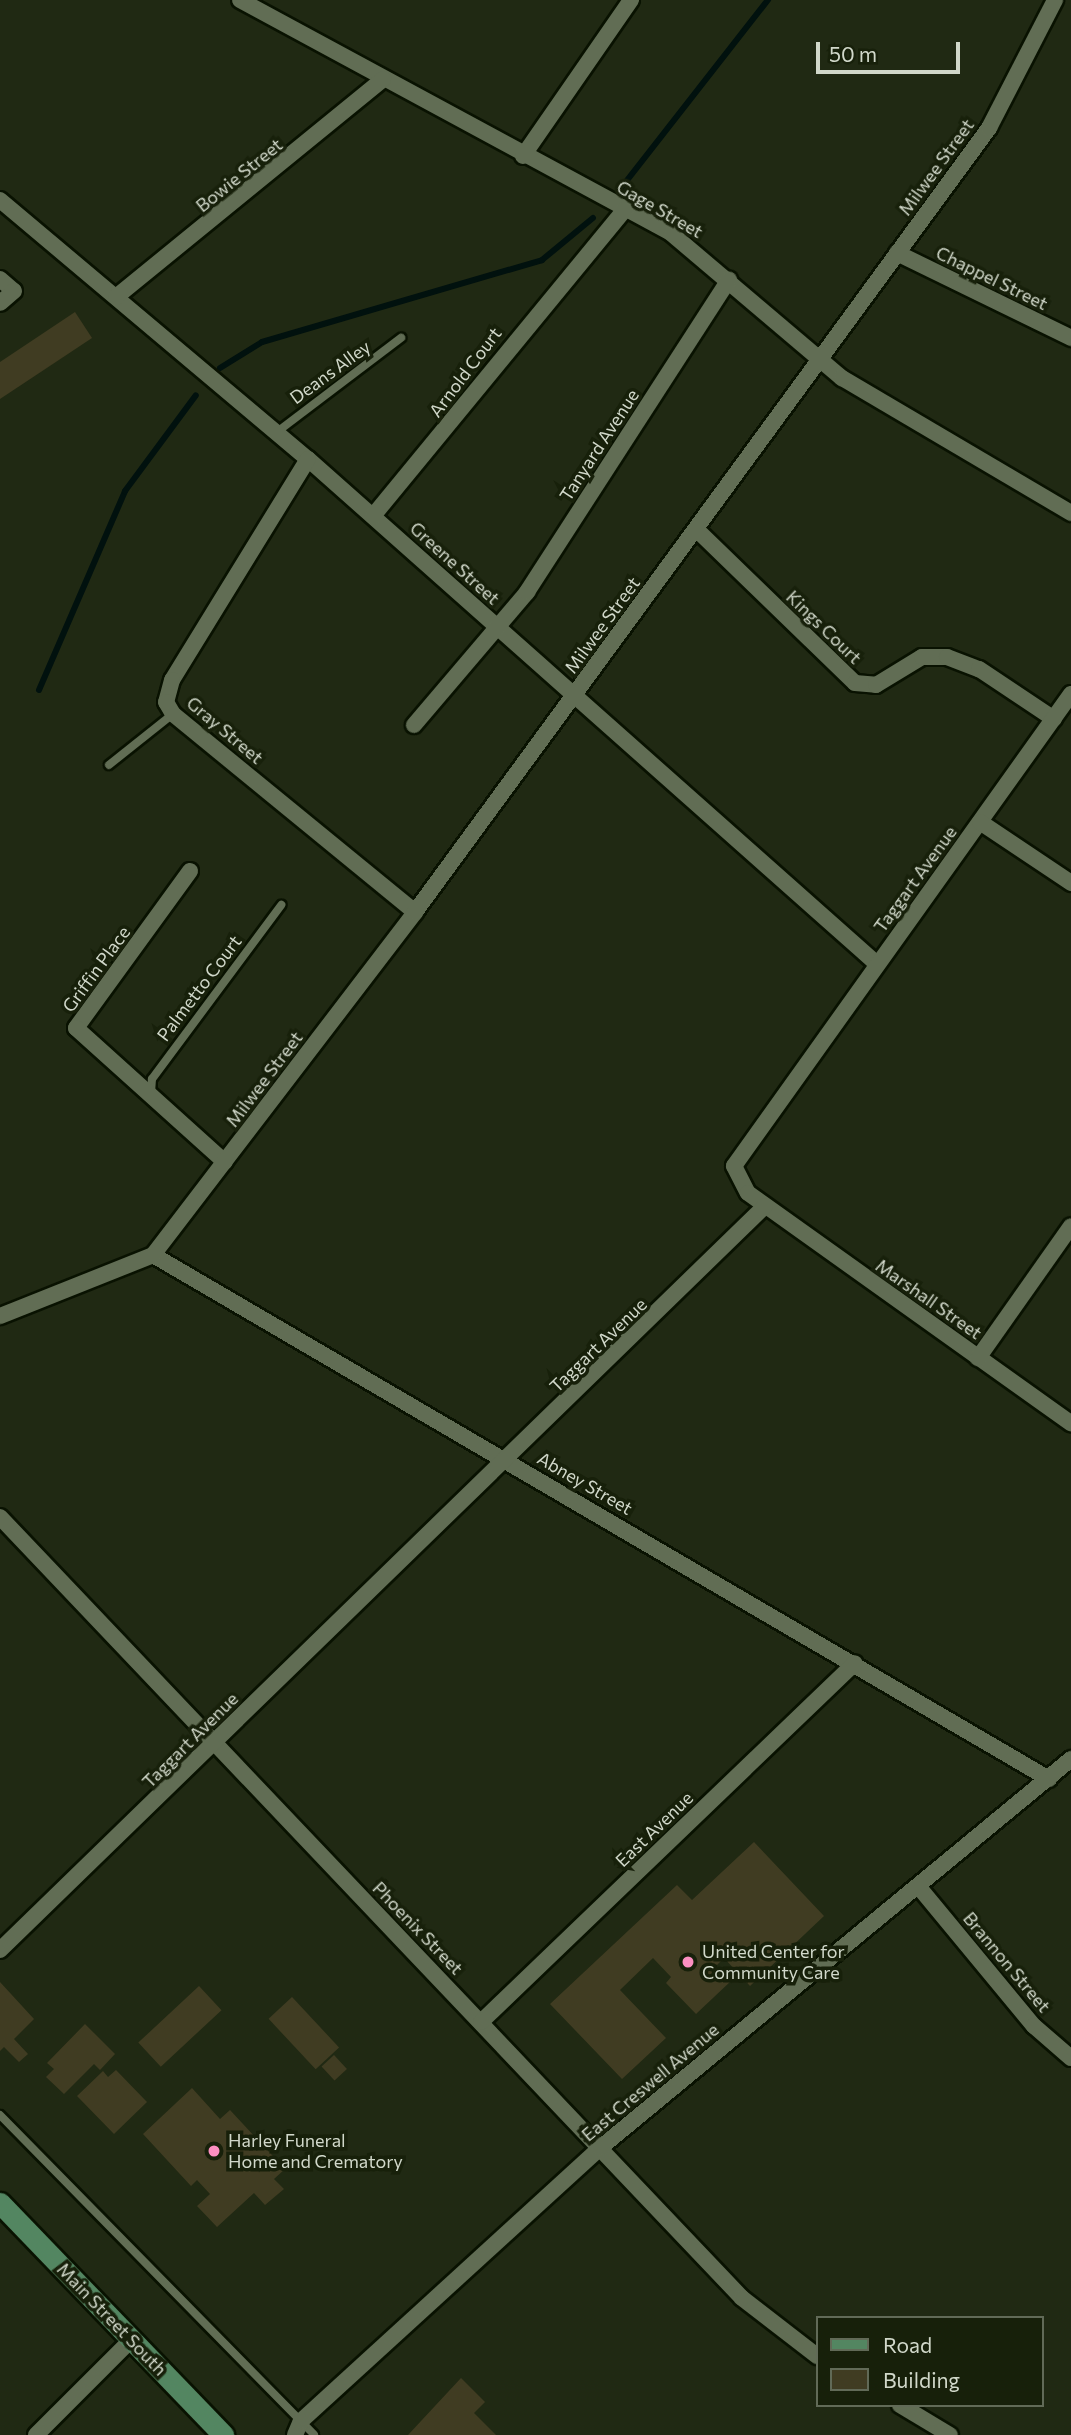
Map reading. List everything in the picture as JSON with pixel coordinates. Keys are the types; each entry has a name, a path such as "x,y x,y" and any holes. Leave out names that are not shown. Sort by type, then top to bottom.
{"main road":[{"name":"Main Street South","path":"0,2203 223,2435"}],"street":[{"name":"Gage Street","path":"240,0 523,156 672,234 820,359 1071,513"},
{"path":"523,156 631,0"},
{"name":"Milwee Street","path":"153,1255 415,912 995,119 1055,0"},
{"name":"Bowie Street","path":"116,297 383,79"},
{"name":"Greene Street","path":"0,200 308,459 877,964"},
{"name":"Arnold Court","path":"373,516 624,210"},
{"name":"Chappel Street","path":"897,253 1071,338"},
{"path":"0,279 14,291 0,303"},
{"name":"Tanyard Avenue","path":"414,725 527,592 729,281"},
{"name":"Gray Street","path":"308,459 172,680 166,702 173,714 415,912"},
{"name":"Kings Court","path":"696,529 855,683 876,685 922,657 947,657 979,670 1054,719"},
{"name":"Taggart Avenue","path":"0,1950 507,1461 765,1206 741,1186 738,1157 1071,694"},
{"path":"980,822 1071,883"},
{"name":"Griffin Place","path":"190,871 76,1028 226,1162"},
{"name":"Marshall Street","path":"765,1206 1071,1423"},
{"path":"978,1358 1071,1226"},
{"path":"0,1316 153,1255"},
{"name":"Abney Street","path":"153,1255 997,1746 1049,1779"},
{"name":"Phoenix Street","path":"0,1517 742,2298 816,2355"},
{"name":"East Avenue","path":"481,2022 855,1663"},
{"name":"East Creswell Avenue","path":"298,2428 600,2148 1071,1759"},
{"name":"Brannon Street","path":"918,1886 1034,2026 1071,2058"},
{"path":"36,2435 132,2339"},
{"path":"903,2407 950,2435"}],"lane":[{"name":"Deans Alley","path":"277,432 401,338"},
{"path":"109,765 173,714"},
{"name":"Palmetto Court","path":"150,1093 152,1079 281,905"},
{"path":"0,2115 298,2428 314,2435"}],"building":[{"path":"75,312 92,338 0,399 0,362"},
{"name":"United Center for Community Care","path":"754,1842 824,1916 750,1986 724,1958 716,1966 731,1981 696,2014 666,1983 671,1977 653,1958 620,1990 666,2038 622,2079 550,2004 677,1885 692,1900"},
{"path":"0,1982 34,2019 14,2039 28,2054 19,2062 4,2047 0,2051"},
{"path":"199,1986 222,2010 161,2067 138,2043"},
{"path":"292,1997 339,2047 316,2069 269,2019"},
{"path":"85,2024 115,2054 100,2070 94,2064 64,2094 46,2077 54,2069 47,2063"},
{"path":"334,2055 347,2069 335,2080 322,2067"},
{"path":"116,2070 147,2102 114,2134 77,2096 103,2071 108,2077"},
{"name":"Harley Funeral Home and Crematory","path":"192,2088 220,2119 230,2110 285,2169 274,2179 284,2189 265,2205 254,2193 217,2227 197,2206 210,2194 197,2180 191,2186 143,2134"},
{"path":"461,2378 485,2402 474,2413 496,2435 408,2435"}],"waterway":[{"path":"621,188 768,0"},
{"path":"220,368 262,342 542,260 593,218"},
{"path":"39,690 125,491 196,395"}],"place":[{"name":"United Center for Community Care","path":"688,1962"},
{"name":"Harley Funeral Home and Crematory","path":"214,2151"}]}
